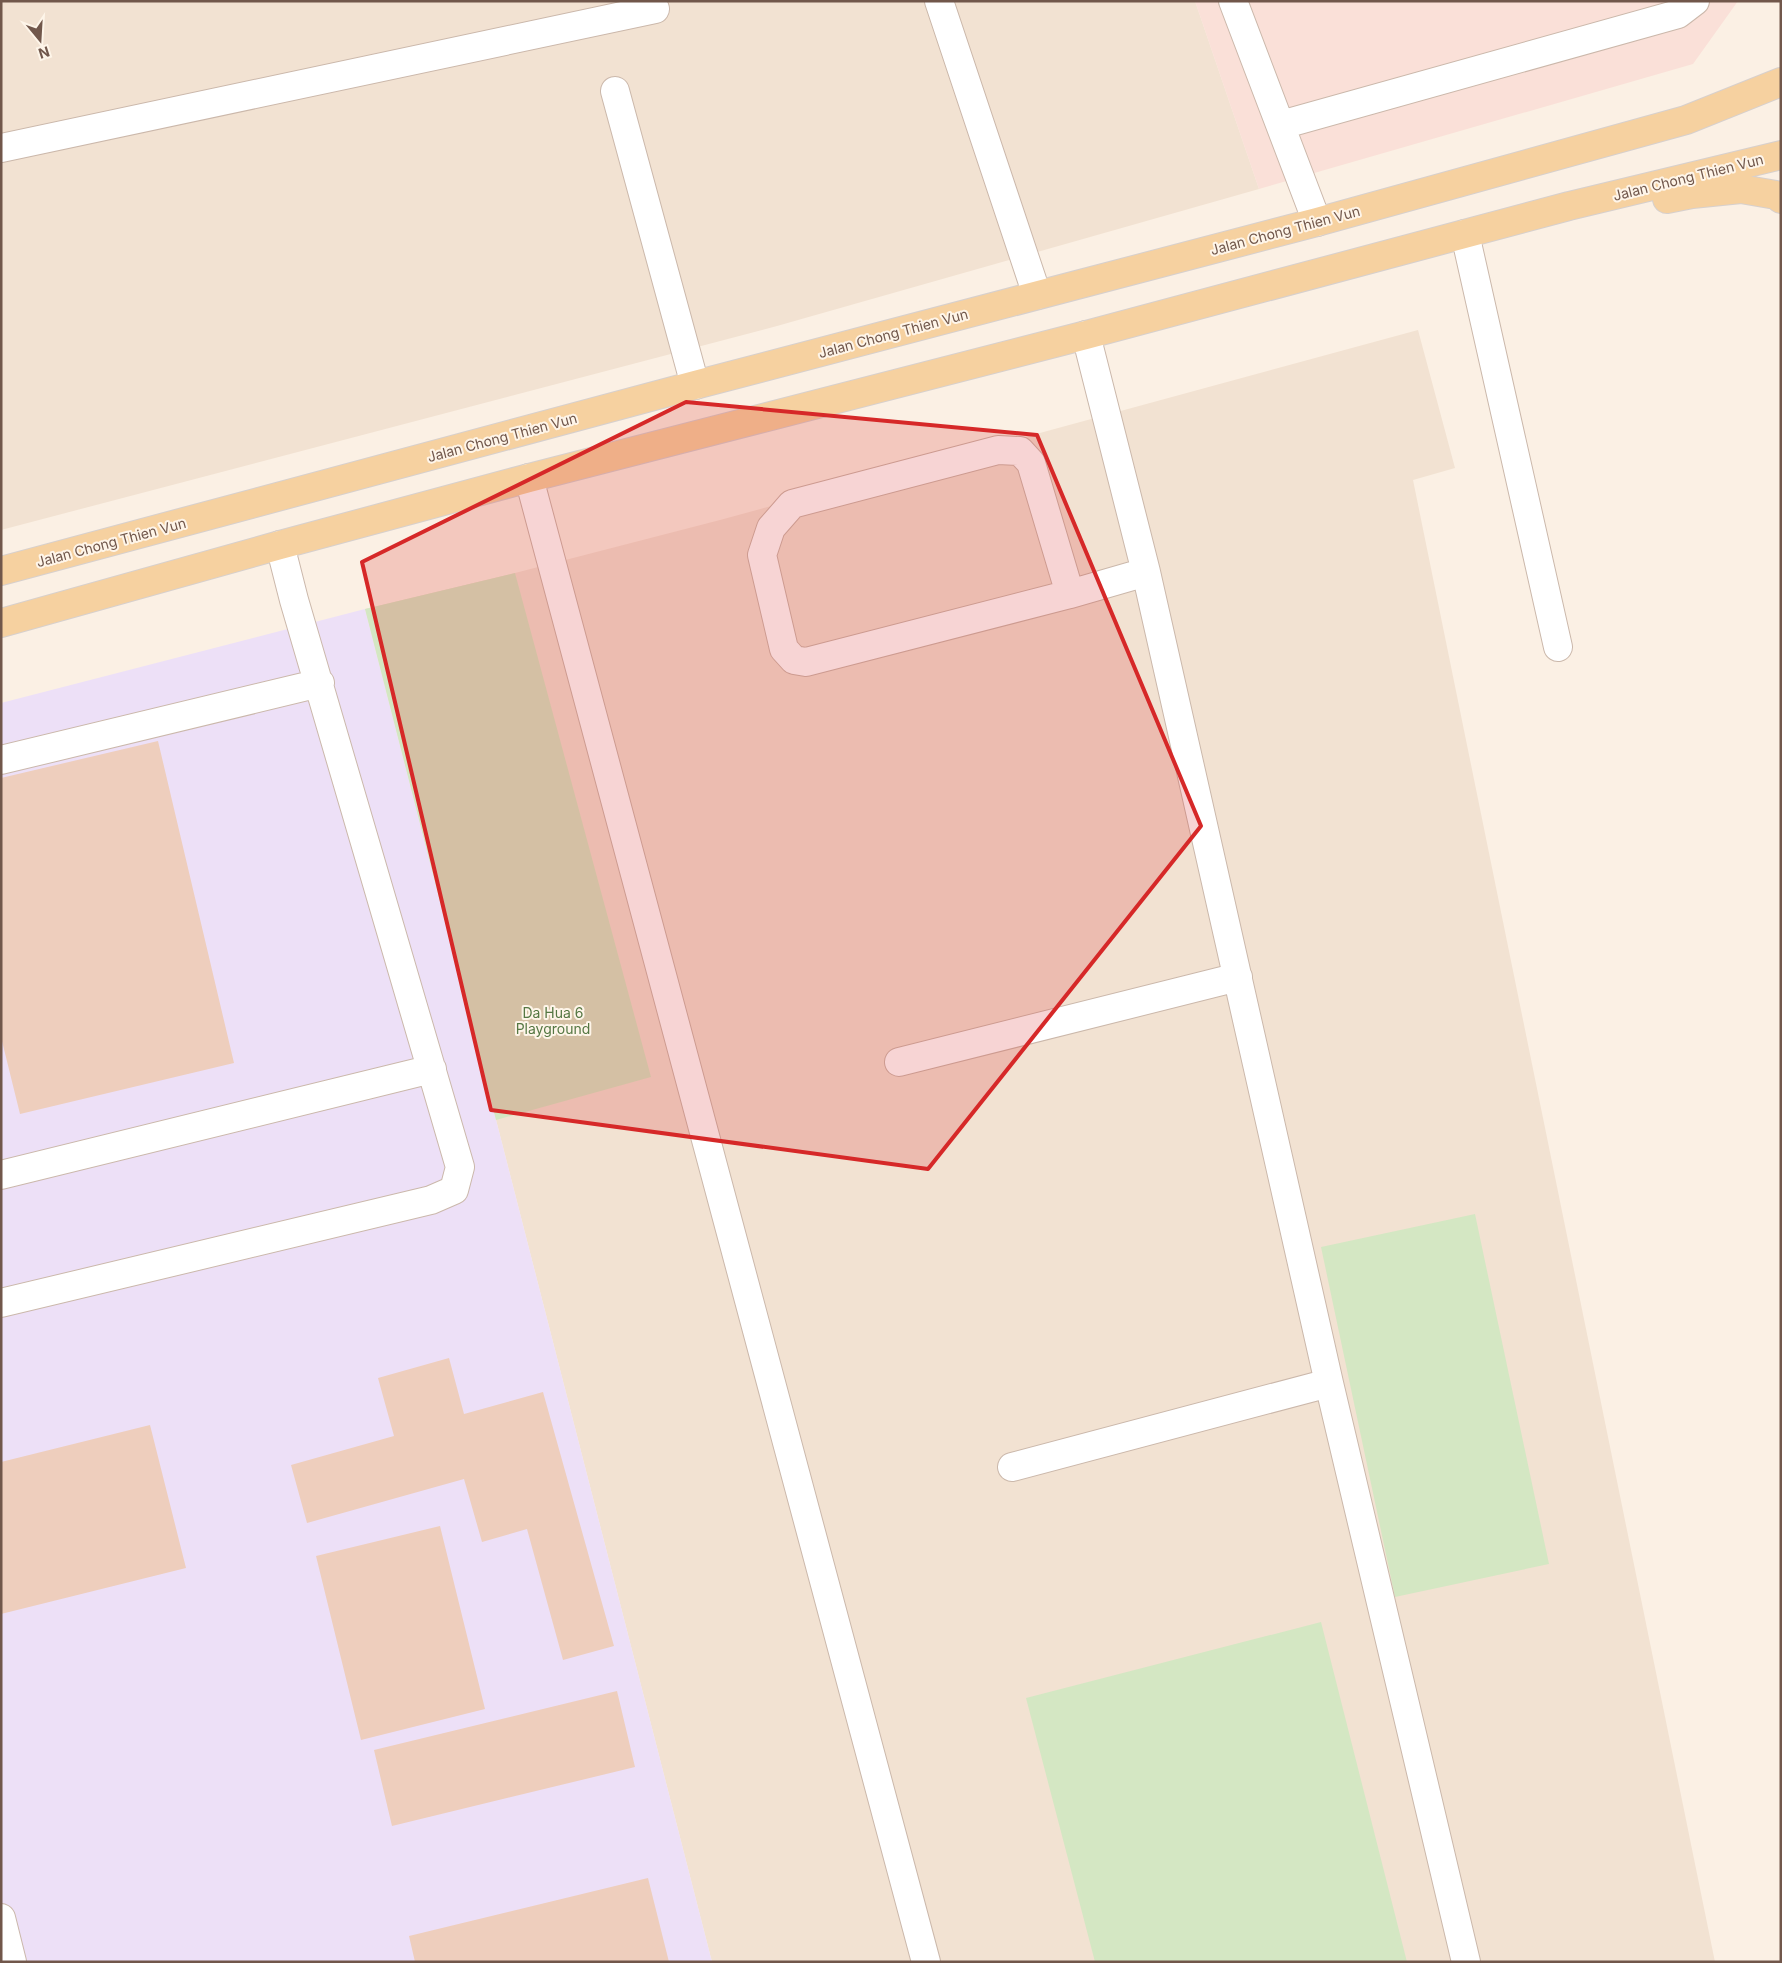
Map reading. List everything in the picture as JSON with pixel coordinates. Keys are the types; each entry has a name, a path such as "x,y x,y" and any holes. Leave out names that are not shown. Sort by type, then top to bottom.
{"main road":[{"name":"Jalan Chong Thien Vun","path":"1,571 1317,222 1686,120 1781,82"},
{"name":"Jalan Chong Thien Vun","path":"1,623 529,478 1086,335 1569,206 1781,155"},
{"path":"1569,206 1588,213 1692,194 1741,189 1776,195 1781,199"}],"street":[{"path":"939,1 1038,295"},
{"path":"1233,1 1317,222"},
{"path":"1281,125 1678,14 1695,1"},
{"path":"1,148 655,9"},
{"path":"615,90 695,386"},
{"path":"1465,234 1558,647"},
{"path":"1086,335 1146,572 1329,1383 1466,1962"},
{"path":"1070,594 1031,463 1020,451 998,450 792,504 771,528 762,555 784,649 794,660 806,662 1070,594 1146,572"},
{"path":"529,478 926,1962"},
{"path":"1,1304 431,1200 454,1190 460,1167 320,683 294,600 280,545"},
{"path":"1,760 320,683"},
{"path":"899,1062 1238,977"},
{"path":"1,1175 432,1068"},
{"path":"1012,1466 1329,1383"},
{"path":"1,1918 12,1962"}],"highlighted area":[{"path":"686,402 1037,435 1201,826 928,1169 491,1110 362,562"}],"shaded area":[{"path":"1,1 1195,1 1259,189 777,326 1,530"},
{"path":"1195,1 1738,1 1693,64 1259,189"},
{"path":"1418,330 1455,468 1413,480 1715,1962 712,1962 365,609 515,573 720,520"},
{"path":"365,609 712,1962 1,1962 1,703"}],"green space":[{"name":"Da Hua 6 Playground","path":"515,573 651,1077 496,1120 365,609"},
{"path":"1475,1214 1549,1564 1395,1597 1321,1247"},
{"path":"1321,1622 1407,1962 1095,1962 1026,1698"}],"building":[{"path":"158,741 234,1063 20,1114 1,1037 1,778"},
{"path":"449,1358 464,1414 543,1392 614,1646 563,1660 527,1529 482,1542 464,1479 307,1523 291,1465 394,1436 378,1378"},
{"path":"150,1425 186,1568 1,1614 1,1462"},
{"path":"440,1526 485,1709 361,1740 316,1556"},
{"path":"617,1691 635,1767 392,1826 374,1750"},
{"path":"648,1878 669,1962 415,1962 409,1936"}]}
